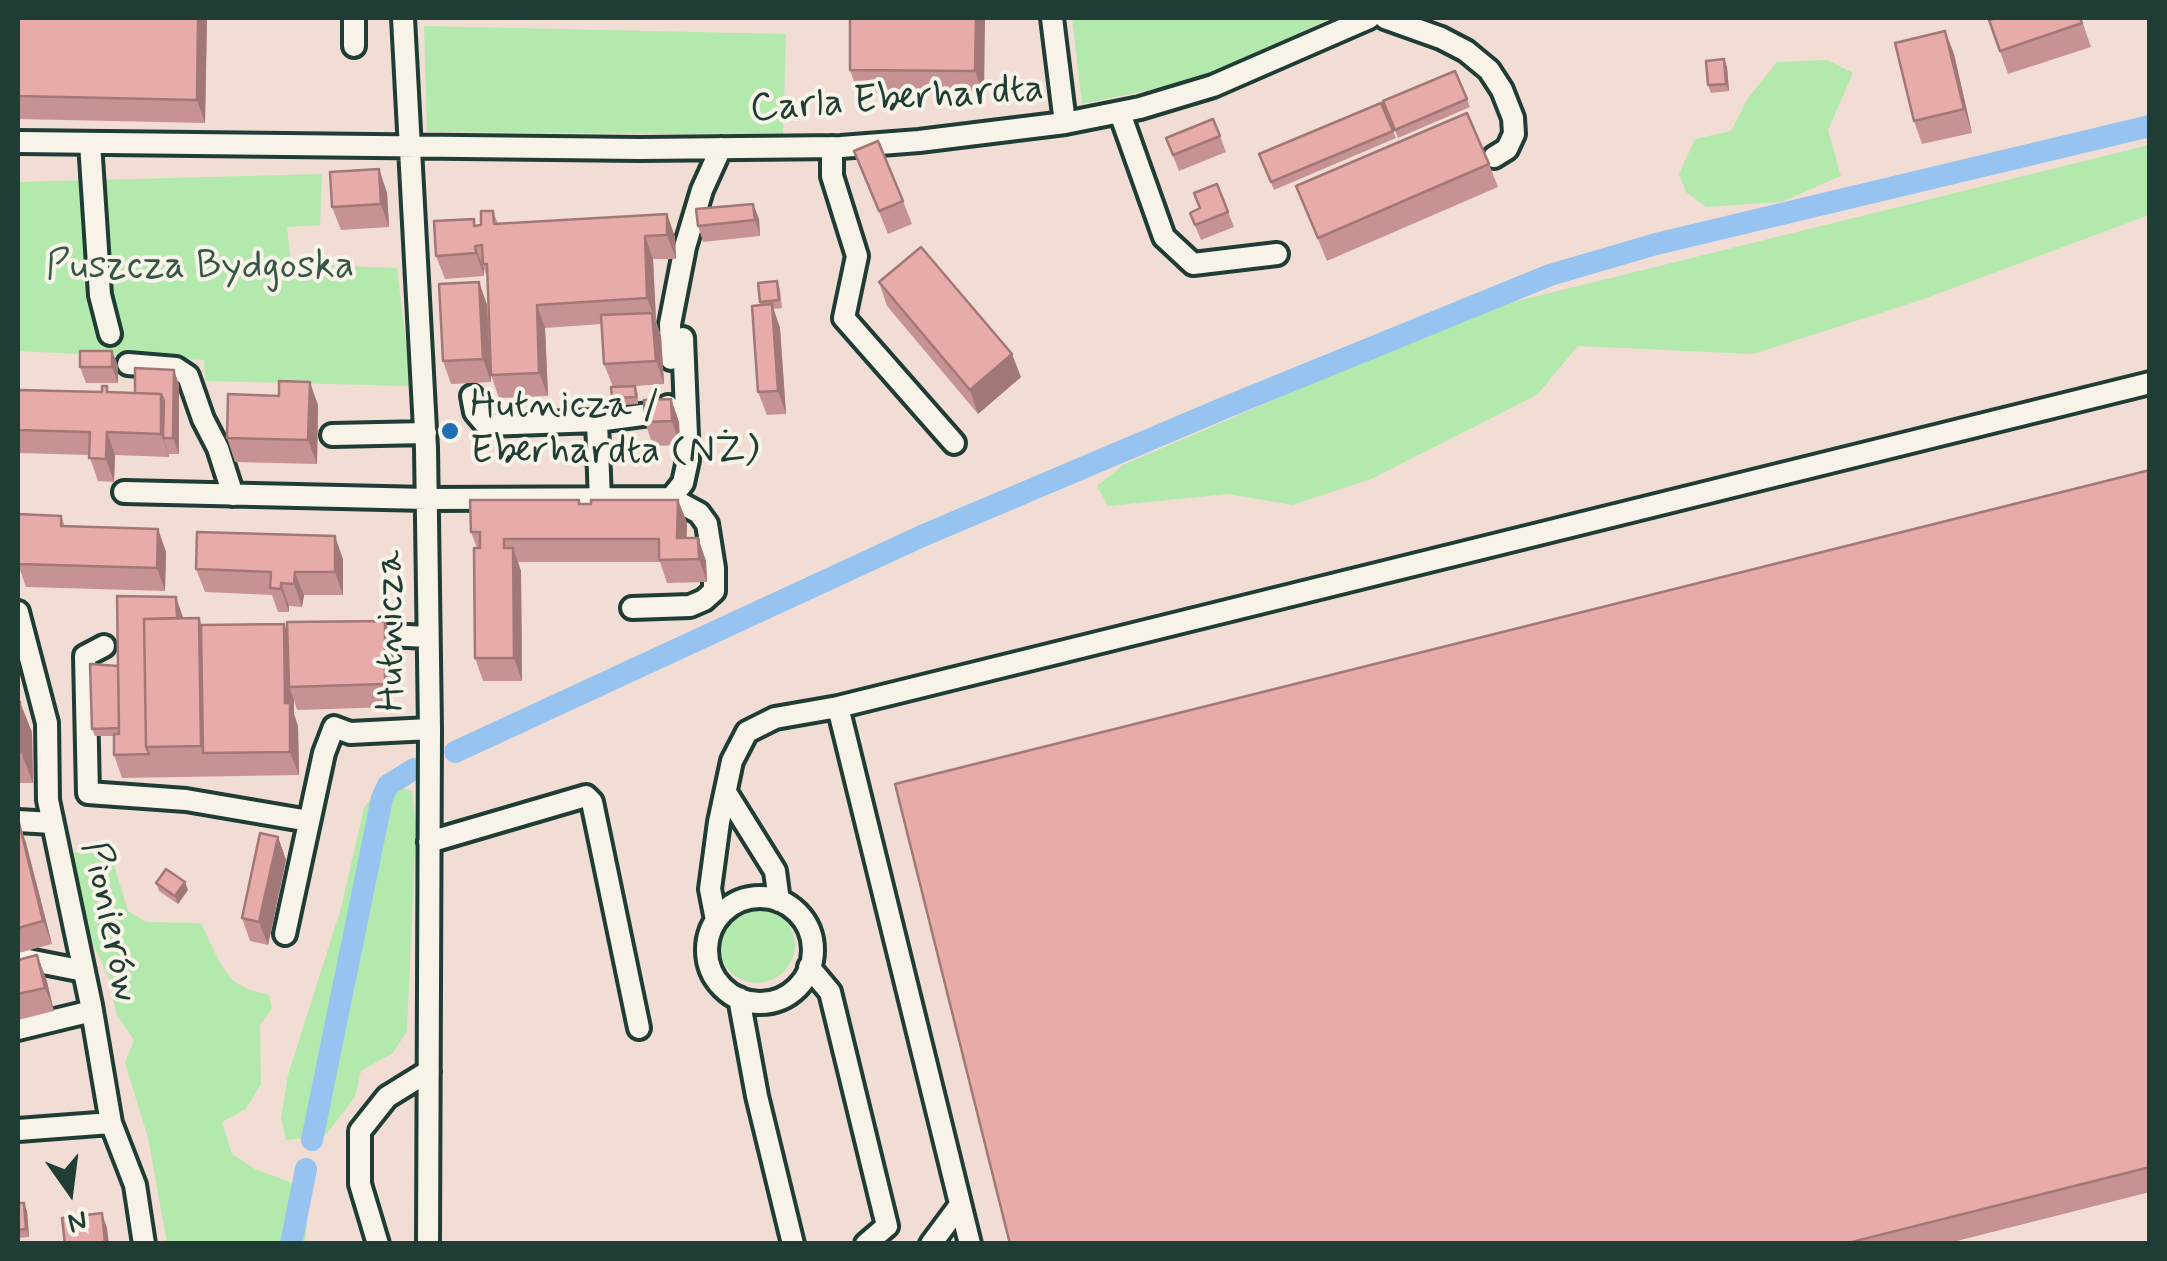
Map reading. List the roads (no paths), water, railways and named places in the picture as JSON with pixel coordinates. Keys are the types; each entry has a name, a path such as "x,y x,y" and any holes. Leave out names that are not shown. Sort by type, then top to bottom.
{"street":[{"path":"354,18 354,46"},
{"name":"Hutnicza","path":"404,18 426,433 430,729 428,1244"},
{"path":"1052,18 1065,123"},
{"name":"Carla Eberhardta","path":"18,142 721,148 920,141 1120,113 1213,86 1369,18"},
{"path":"1385,18 1441,38 1466,51 1489,70 1502,90 1514,134 1507,149 1494,157"},
{"path":"1120,113 1164,237 1193,264 1277,254"},
{"path":"90,142 100,295 110,334"},
{"path":"832,147 832,176 857,256 844,318 954,443"},
{"path":"472,396 474,412 486,425 597,421 657,413 672,399 670,324 702,190 721,148"},
{"path":"671,498 683,482 688,460 683,338"},
{"path":"128,364 176,368 188,376 232,494"},
{"path":"716,920 710,889 732,761 747,732 775,718 838,707 2150,383"},
{"path":"597,421 600,500"},
{"path":"332,435 426,433"},
{"path":"124,492 427,500 671,498 699,514 707,524 714,590 690,606 632,608"},
{"name":"Pionierów","path":"18,612 47,722 46,780 52,823 92,1011 111,1124 135,1185 144,1244"},
{"path":"342,633 428,637"},
{"path":"104,646 85,656 88,794 186,800 309,821"},
{"path":"838,707 970,1244"},
{"path":"285,934 324,753 334,727 350,733 430,729"},
{"path":"727,794 775,871 779,900"},
{"path":"429,842 586,796 592,802 639,1028"},
{"path":"18,821 52,823"},
{"path":"744,899 779,900 806,924 812,940 809,967 795,989 780,999 763,1002 739,998 718,983 710,968 706,952 709,935 716,920 744,899"},
{"path":"18,958 84,971"},
{"path":"809,967 830,992 887,1226 866,1244"},
{"path":"739,998 757,1096 793,1244"},
{"path":"18,1029 92,1011"},
{"path":"378,1244 360,1184 360,1131 387,1097 429,1070"},
{"path":"18,1130 111,1124"},
{"path":"930,1244 960,1205"}],"waterway":[{"path":"455,752 922,536 1550,275 1656,244 2150,126"},
{"path":"312,1140 382,798 388,785 414,769"},
{"path":"291,1244 306,1169"}],"place":[{"name":"Hutnicza / Eberhardta (NŻ)","path":"450,431"}],"park label":[{"name":"Puszcza Bydgoska","path":"200,269"}]}
